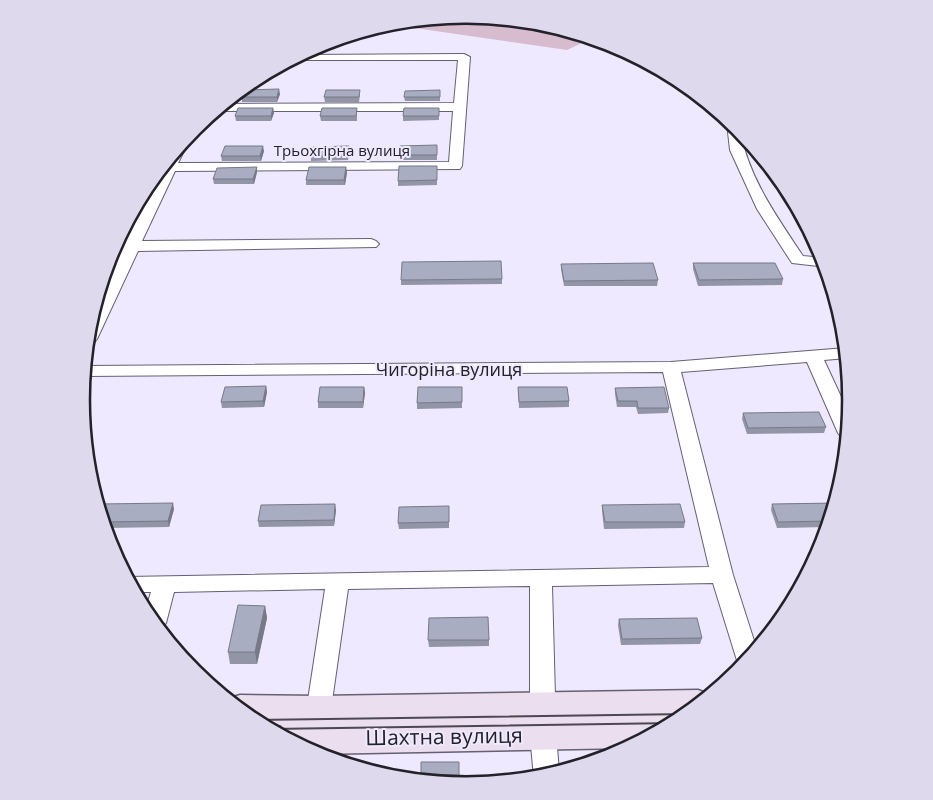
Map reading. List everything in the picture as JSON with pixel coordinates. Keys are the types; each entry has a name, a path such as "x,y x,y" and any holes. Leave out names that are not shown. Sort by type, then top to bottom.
{"main road":[{"name":"Шахтна вулиця","path":"269,721 309,735 543,721 685,706"},
{"name":"Шахтна вулиця","path":"543,721 645,731"}],"street":[{"name":"Трьохгірна вулиця","path":"171,167 455,166 464,57 311,58"},
{"path":"229,108 459,107"},
{"path":"734,135 737,150 764,209 798,260 816,262"},
{"path":"116,264 131,246 151,196"},
{"path":"131,246 371,244"},
{"name":"Чигоріна вулиця","path":"91,371 671,367 840,354"},
{"path":"813,356 842,421"},
{"path":"671,367 722,575 746,652"},
{"path":"139,584 722,575"},
{"name":"Шахтна вулиця","path":"541,578 546,768"},
{"path":"309,735 338,582"},
{"path":"157,613 165,585"}],"shaded area":[{"path":"466,24 516,27 540,31 583,43 567,50 413,28"}],"building":[{"path":"279,89 277,97 244,97 253,90"},
{"path":"326,90 360,90 359,97 324,97"},
{"path":"440,90 440,97 404,97 405,91"},
{"path":"238,108 273,108 271,116 235,116"},
{"path":"322,108 357,108 356,116 320,116"},
{"path":"404,108 439,108 439,116 403,116"},
{"path":"437,145 437,155 399,155 400,146"},
{"path":"225,146 263,146 260,156 221,156"},
{"path":"349,146 348,156 311,156 313,147"},
{"path":"399,166 437,166 437,180 398,181"},
{"path":"257,167 253,179 213,179 217,168"},
{"path":"309,167 346,167 344,180 306,180"},
{"path":"501,261 502,279 401,280 402,262"},
{"path":"653,263 658,280 564,281 561,264"},
{"path":"693,263 775,263 783,279 699,280"},
{"path":"266,386 263,401 221,402 225,387"},
{"path":"320,387 364,387 363,402 318,402"},
{"path":"418,387 462,387 462,402 417,403"},
{"path":"518,387 567,387 569,401 519,402"},
{"path":"664,387 669,408 638,408 637,401 618,401 615,388"},
{"path":"819,412 826,427 748,428 743,413"},
{"path":"173,503 168,521 110,522 105,504"},
{"path":"828,503 823,521 778,522 772,504"},
{"path":"335,504 334,520 258,521 261,505"},
{"path":"680,504 685,522 605,522 602,505"},
{"path":"449,506 449,522 398,523 399,507"},
{"path":"238,605 265,606 255,652 228,652"},
{"path":"488,617 489,640 428,640 429,618"},
{"path":"697,618 702,638 622,639 619,619"},
{"path":"421,762 459,762 459,776 421,773"}],"tram line":[{"path":"268,720 674,714"},
{"path":"284,729 659,723"}]}
